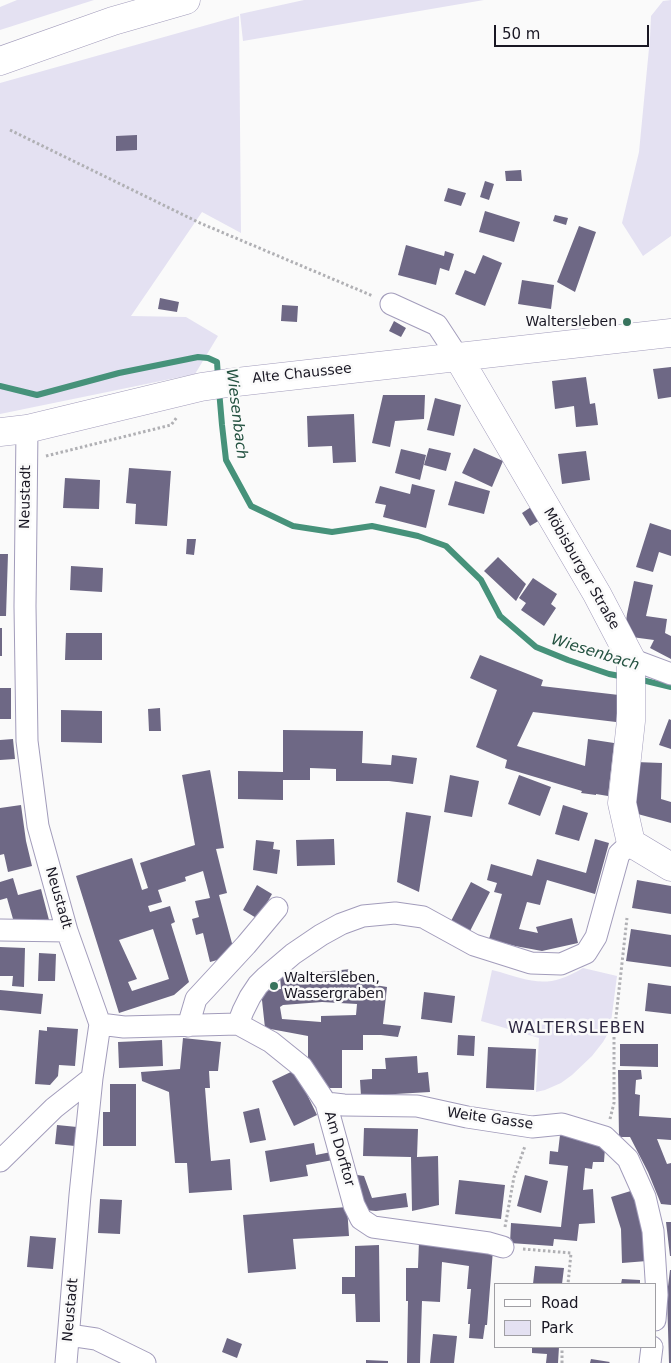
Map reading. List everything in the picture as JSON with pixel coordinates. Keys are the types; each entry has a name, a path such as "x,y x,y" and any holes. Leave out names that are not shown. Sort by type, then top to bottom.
{"street":[{"path":"0,61 114,21 186,0"},
{"path":"391,304 437,325 458,357"},
{"name":"Alte Chaussee","path":"0,432 27,429 201,387 228,383 671,334"},
{"name":"Möbisburger Straße","path":"458,357 597,594 631,664 631,721 622,803 631,843"},
{"name":"Neustadt","path":"27,429 25,606 27,741 38,826 67,931 100,1024 92,1078 80,1194 66,1363"},
{"path":"631,664 671,674"},
{"path":"100,1024 124,1027 238,1024 250,997 266,977 294,954 322,935 341,924 363,916 395,913 423,917 474,945 532,963 561,964 586,953 596,937 619,854 631,843 671,867"},
{"path":"188,1026 196,999 277,908"},
{"path":"0,930 67,931"},
{"name":"Am Dorftor","path":"238,1024 271,1042 302,1067 326,1103 354,1205 361,1219 372,1227 489,1243 503,1247"},
{"path":"0,1161 54,1108 92,1078"},
{"name":"Weite Gasse","path":"326,1103 417,1106 466,1117 532,1127 562,1124 605,1138 628,1160 645,1197 653,1232 656,1308"},
{"path":"69,1335 96,1339 145,1363"},
{"path":"650,1363 652,1348"}],"path":[{"path":"10,130 200,223 391,304"},
{"path":"27,461 171,425 181,412"},
{"path":"614,1103 614,1036 627,918"},
{"path":"532,1127 514,1177 506,1215 503,1247 571,1253 568,1283"},
{"path":"562,1348 562,1363"}],"green space":[{"path":"17,0 94,0 0,30 0,7"},
{"path":"304,0 484,0 243,41 240,14"},
{"path":"671,0 671,236 643,256 622,223 639,152 651,16 663,1"},
{"path":"239,16 241,233 202,212 131,316 186,317 218,336 195,374 0,414 0,83"},
{"path":"583,968 617,976 610,1030 592,1056 572,1075 561,1083 536,1092 539,1038 481,1021 492,970 528,980 548,981 570,975"}],"building":[{"path":"137,135 137,150 116,151 116,136"},
{"path":"521,170 522,181 506,181 505,171"},
{"path":"485,181 494,184 489,200 480,197"},
{"path":"448,188 466,193 461,206 444,201"},
{"path":"485,211 520,222 514,242 479,232"},
{"path":"555,215 568,218 566,225 553,221"},
{"path":"579,226 596,232 575,292 557,282"},
{"path":"406,245 444,256 445,251 454,254 449,271 440,268 436,285 398,275"},
{"path":"483,255 502,263 485,306 455,294 465,270 475,274"},
{"path":"522,280 554,285 551,309 518,304"},
{"path":"160,298 179,302 177,312 158,309"},
{"path":"282,305 298,306 297,322 281,321"},
{"path":"394,321 406,328 401,337 389,331"},
{"path":"671,367 671,397 658,399 653,369"},
{"path":"586,377 590,404 595,403 598,425 576,427 574,406 555,409 552,381"},
{"path":"383,395 425,395 424,419 395,421 390,447 372,443"},
{"path":"435,398 461,405 454,436 427,430"},
{"path":"354,414 356,462 333,463 332,446 308,447 307,416"},
{"path":"429,448 451,453 446,471 424,465"},
{"path":"474,448 503,461 492,487 462,473"},
{"path":"401,449 426,455 420,480 395,473"},
{"path":"586,451 590,480 562,484 558,454"},
{"path":"129,468 171,471 167,526 135,524 136,504 126,503"},
{"path":"65,478 100,480 99,509 63,508"},
{"path":"455,481 490,491 484,514 448,505"},
{"path":"412,484 435,490 426,528 383,517 386,505 375,503 380,486 410,494"},
{"path":"531,507 540,520 530,526 522,513"},
{"path":"650,523 671,530 671,556 659,552 653,572 636,567"},
{"path":"187,539 196,539 194,555 186,554"},
{"path":"0,554 8,554 6,616 0,616"},
{"path":"498,557 526,584 516,601 484,571"},
{"path":"71,566 103,568 102,592 70,590"},
{"path":"533,578 557,594 551,604 556,608 544,626 521,610 526,603 519,598"},
{"path":"634,581 653,585 646,616 667,619 665,633 671,636 671,659 650,648 654,640 624,636"},
{"path":"0,628 2,628 2,656 0,656"},
{"path":"66,633 102,633 102,660 65,660"},
{"path":"480,655 543,680 541,686 619,695 616,722 533,712 517,746 585,766 588,739 614,743 608,796 581,793 582,791 505,768 507,760 476,747 497,690 470,678"},
{"path":"0,688 11,688 11,719 0,719"},
{"path":"160,708 161,731 149,731 148,709"},
{"path":"61,710 102,711 102,743 61,742"},
{"path":"669,719 671,720 671,749 659,745"},
{"path":"283,730 363,731 362,763 391,765 392,755 417,758 413,784 389,781 336,781 336,769 310,768 310,780 283,780 283,800 238,799 238,771 283,772"},
{"path":"13,739 15,759 0,760 0,740"},
{"path":"636,762 662,763 661,799 671,802 671,823 634,813"},
{"path":"210,770 224,848 216,849 227,893 219,895 233,947 221,959 210,962 203,933 196,935 192,919 199,917 195,901 210,898 203,871 185,877 186,881 158,890 162,902 148,906 150,912 170,906 175,922 171,924 189,982 174,995 119,1013 76,876 132,858 142,890 148,888 140,863 195,845 182,775","holes":["153,929 169,979 132,991 128,982 137,979 119,940"]},
{"path":"450,775 479,781 472,817 444,812"},
{"path":"519,775 551,787 540,816 508,804"},
{"path":"21,805 32,866 8,872 4,854 0,855 0,808"},
{"path":"563,805 588,813 579,841 555,834"},
{"path":"406,812 431,816 419,892 397,882"},
{"path":"334,839 335,865 297,866 296,840"},
{"path":"595,839 609,843 595,894 547,880 540,905 527,902 519,929 538,933 536,927 572,918 578,943 542,951 489,939 502,894 494,892 497,883 487,880 491,864 532,876 537,859 586,873"},
{"path":"256,840 274,842 273,849 280,850 277,874 253,870"},
{"path":"13,878 18,895 41,889 49,920 36,922 13,919 7,898 0,900 0,882"},
{"path":"637,880 671,886 671,914 632,908"},
{"path":"471,882 490,892 469,933 450,923"},
{"path":"257,885 272,894 258,919 243,910"},
{"path":"631,929 671,935 671,967 626,961"},
{"path":"0,947 25,948 24,987 12,986 13,976 0,976"},
{"path":"39,953 56,954 55,981 38,981"},
{"path":"351,969 351,981 387,987 383,1024 401,1026 398,1037 363,1035 363,1050 342,1050 342,1088 327,1088 308,1065 308,1036 265,1028 261,991 281,989 280,976","holes":["322,1002 357,1004 356,1015 321,1016 321,1022 282,1019 280,1007 283,1005"]},
{"path":"648,983 671,986 671,1014 645,1011"},
{"path":"0,990 43,994 41,1014 0,1010"},
{"path":"424,992 455,996 452,1023 421,1019"},
{"path":"47,1027 78,1029 75,1066 59,1065 58,1076 50,1085 35,1084 39,1030 47,1031"},
{"path":"458,1035 475,1036 474,1056 457,1055"},
{"path":"183,1038 221,1042 218,1071 209,1071 210,1088 205,1088 211,1161 230,1159 232,1190 189,1193 187,1163 175,1163 169,1092 142,1081 141,1072 180,1069"},
{"path":"162,1040 163,1066 119,1068 118,1042"},
{"path":"620,1044 658,1044 658,1067 620,1066"},
{"path":"488,1047 536,1049 534,1090 486,1088"},
{"path":"417,1056 418,1073 428,1072 430,1092 361,1096 360,1080 372,1079 372,1069 386,1069 385,1058"},
{"path":"295,1070 317,1115 294,1126 272,1081"},
{"path":"618,1070 641,1070 642,1079 636,1080 635,1094 640,1095 639,1116 671,1118 671,1140 657,1139 667,1164 671,1163 671,1205 661,1204 648,1172 630,1137 619,1137"},
{"path":"110,1084 136,1084 136,1146 103,1146 103,1112 110,1112"},
{"path":"259,1108 266,1140 250,1143 243,1112"},
{"path":"57,1125 77,1127 75,1146 55,1144"},
{"path":"364,1128 418,1129 417,1157 438,1156 439,1205 412,1211 411,1157 363,1156"},
{"path":"560,1135 595,1139 605,1148 604,1162 593,1162 592,1169 585,1168 583,1190 593,1189 595,1223 579,1224 577,1241 554,1239 553,1246 510,1243 511,1223 561,1227 568,1166 549,1164 550,1151 558,1152"},
{"path":"314,1143 316,1155 331,1152 333,1160 306,1165 308,1176 270,1182 265,1151"},
{"path":"351,1174 364,1176 372,1198 406,1193 408,1207 376,1211 364,1210"},
{"path":"525,1175 548,1181 541,1213 517,1206"},
{"path":"459,1180 505,1185 501,1219 455,1214"},
{"path":"634,1190 643,1222 647,1261 622,1263 621,1229 611,1197"},
{"path":"100,1199 122,1200 120,1234 98,1233"},
{"path":"347,1207 349,1236 293,1239 296,1269 248,1273 243,1215"},
{"path":"666,1222 671,1222 671,1256 670,1256"},
{"path":"30,1236 56,1238 53,1269 27,1267"},
{"path":"419,1241 493,1250 487,1325 485,1325 483,1339 469,1338 470,1324 468,1324 471,1289 467,1289 469,1266 442,1262 440,1302 422,1301 420,1363 407,1363 408,1301 406,1301 406,1268 418,1268"},
{"path":"379,1245 380,1322 356,1322 355,1294 342,1294 342,1277 355,1277 355,1246"},
{"path":"535,1266 564,1268 562,1283 533,1283"},
{"path":"670,1270 671,1363 669,1363 667,1295"},
{"path":"622,1279 640,1280 640,1283 621,1283"},
{"path":"433,1334 457,1336 454,1363 430,1363"},
{"path":"227,1338 242,1344 237,1358 222,1352"},
{"path":"532,1348 559,1348 558,1363 546,1363 547,1354 532,1353"},
{"path":"591,1359 610,1362 590,1363"},
{"path":"366,1360 388,1361 388,1363 366,1363"}],"waterway":[{"name":"Wiesenbach","path":"0,386 37,395 119,373 198,357 208,358 217,362 218,377"},
{"name":"Wiesenbach","path":"219,390 226,460 251,506 293,526 332,532 372,526 418,536 446,546 481,580 500,616 536,647 609,674 625,677"},
{"name":"Wiesenbach","path":"638,679 671,687"}],"place":[{"name":"Waltersleben","path":"627,322"},
{"name":"Waltersleben, Wassergraben","path":"274,986"}],"district":[{"name":"WALTERSLEBEN","path":"577,1029"}]}
